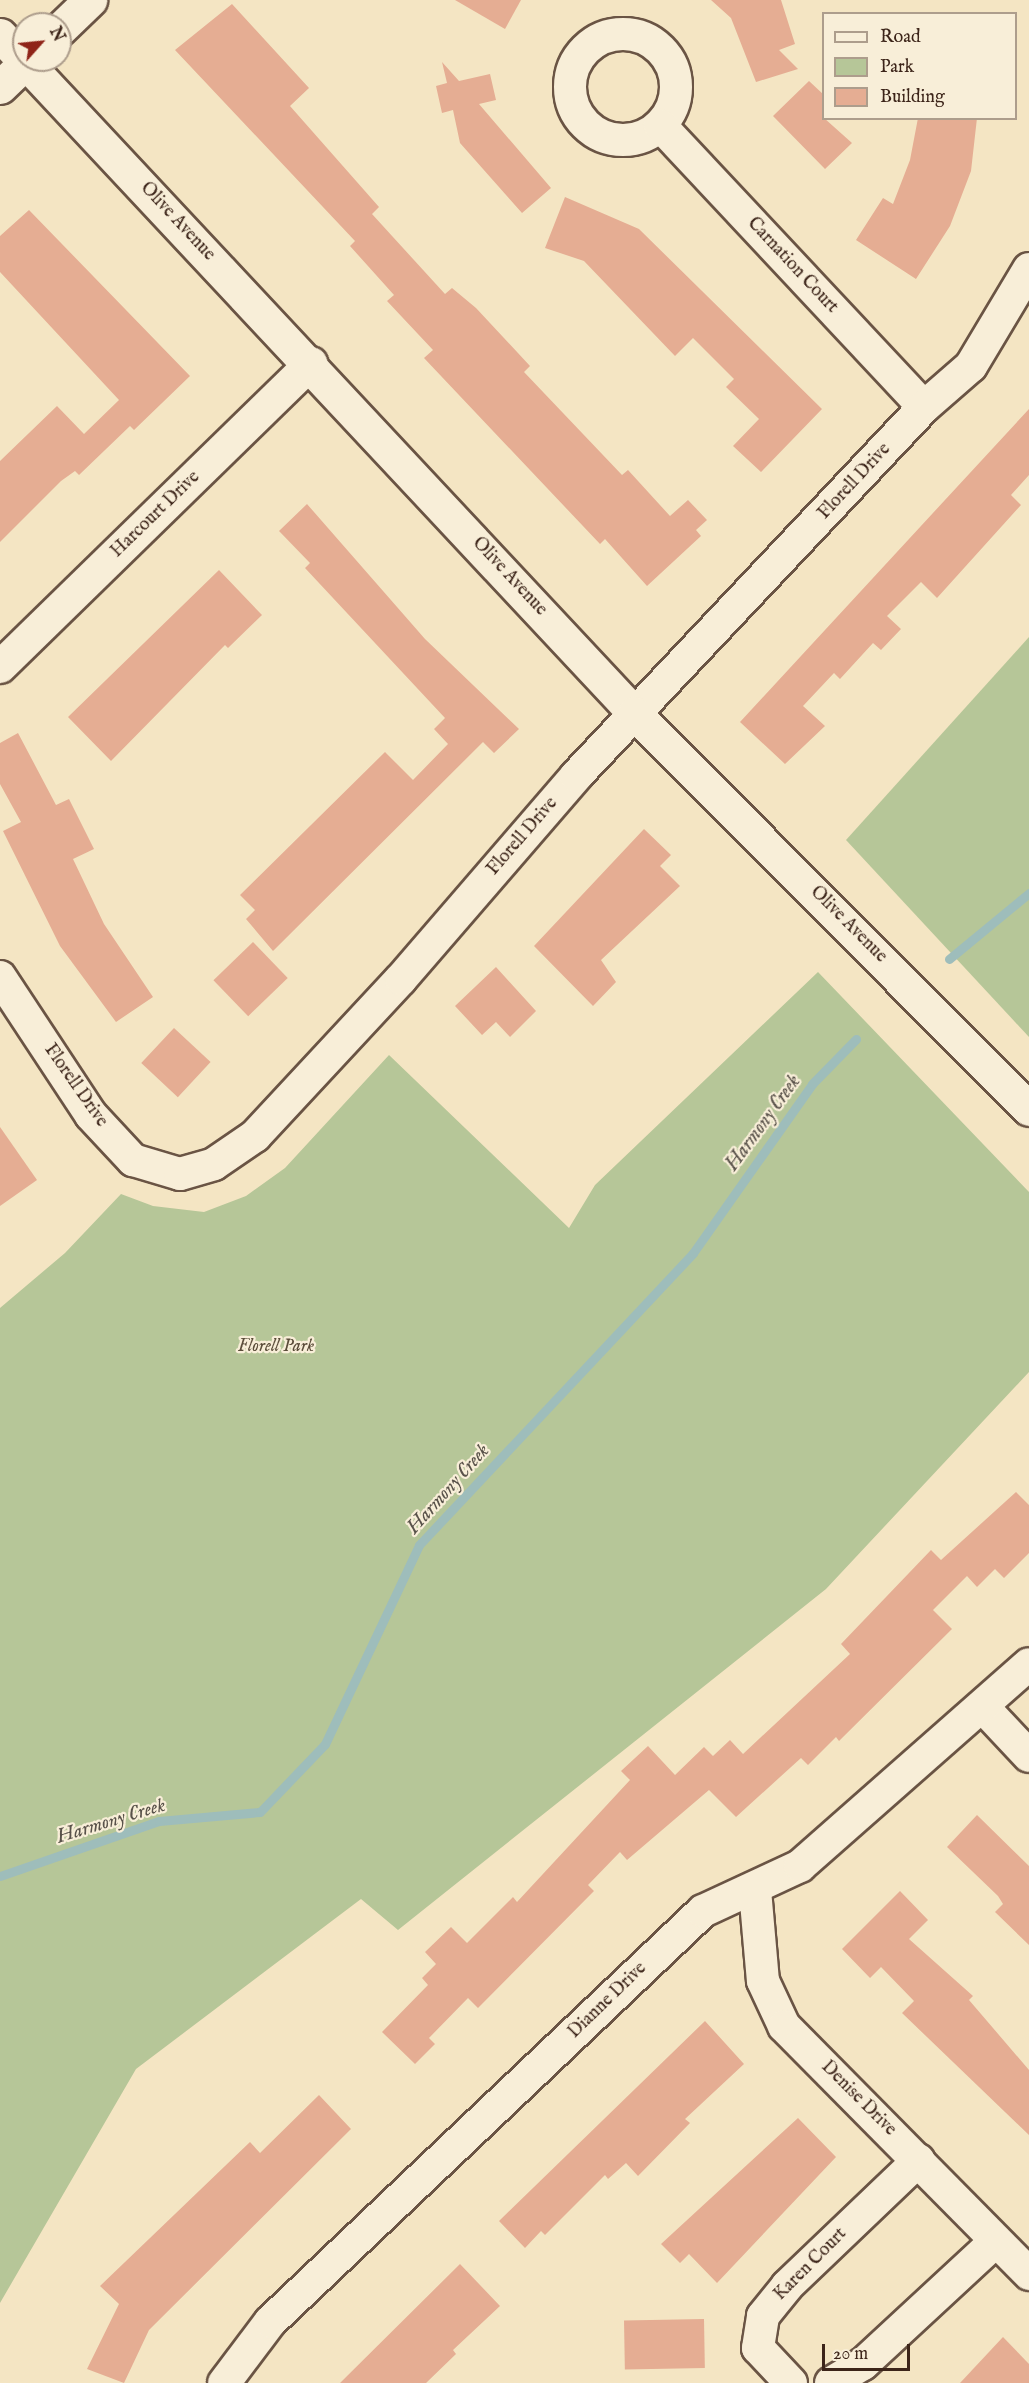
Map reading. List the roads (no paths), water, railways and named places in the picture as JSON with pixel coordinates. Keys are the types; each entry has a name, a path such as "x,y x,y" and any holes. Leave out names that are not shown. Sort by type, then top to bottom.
{"main road":[{"path":"72,17 90,0"},
{"name":"Olive Avenue","path":"0,35 12,47"},
{"path":"0,87 16,72"},
{"name":"Olive Avenue","path":"37,72 311,363 634,713 1029,1109"}],"street":[{"name":"Carnation Court","path":"660,125 924,407"},
{"name":"Florell Drive","path":"0,976 91,1115 133,1160 180,1174 214,1164 255,1136 377,1005 634,713 924,407 971,366 1029,269"},
{"name":"Harcourt Drive","path":"0,667 311,363"},
{"name":"Dianne Drive","path":"224,2383 270,2322 703,1911 755,1890 800,1866 842,1833 1029,1665"},
{"path":"983,1707 1029,1756"},
{"name":"Denise Drive","path":"755,1890 763,1981 784,2026 920,2160 1029,2274"},
{"name":"Karen Court","path":"791,2383 758,2348 763,2316 788,2286 920,2160"},
{"path":"831,2383 863,2364 996,2241"}],"waterway":[{"name":"Harmony Creek","path":"949,959 1029,893"},
{"name":"Harmony Creek","path":"0,1876 159,1821 260,1812 325,1744 419,1545 693,1253 812,1084 856,1039"}],"park label":[{"name":"Florell Park","path":"276,1347"}]}
